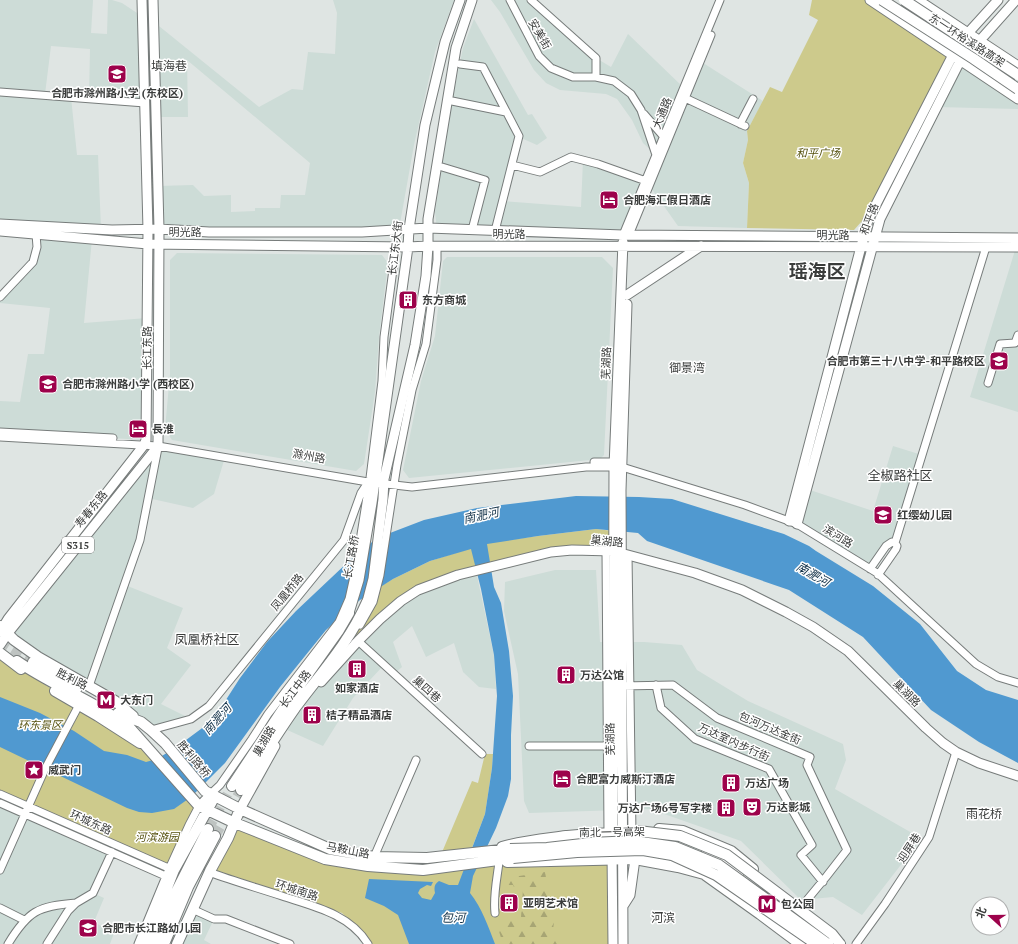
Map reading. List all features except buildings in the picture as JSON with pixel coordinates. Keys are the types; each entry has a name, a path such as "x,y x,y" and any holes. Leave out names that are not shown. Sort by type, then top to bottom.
{"highway":[{"name":"东一环裕溪路高架","path":"882,0 1018,89"},
{"name":"东一环裕溪路高架","path":"904,0 1018,75"},
{"name":"长江中路","path":"349,613 339,630 285,706 237,788 295,709 342,649 370,602"},
{"path":"2,630 38,657 115,701 140,722"},
{"path":"0,653 28,674 98,716 151,751"},
{"name":"胜利路","path":"17,661 51,683 118,718 130,728 151,751"},
{"name":"胜利路","path":"33,662 128,718 140,722 165,743"},
{"name":"胜利路桥","path":"165,743 210,794"},
{"name":"马鞍山路","path":"151,751 191,797 203,808 235,823 325,859 368,866 423,870 462,865 511,854"},
{"path":"145,944 170,873 210,794"},
{"name":"马鞍山路","path":"210,794 330,849 374,856 427,858 464,854 492,858"},
{"path":"177,944 209,872 235,823 240,809"},
{"path":"492,858 514,844 543,839 638,831 680,836 727,855 832,934 840,944"},
{"path":"154,944 176,892 211,832 164,944"},
{"path":"619,833 683,841 724,859 773,894 829,938 840,944"},
{"name":"南北一号高架","path":"511,854 591,842 634,841 675,847 719,865 828,944"},
{"name":"南北一号高架","path":"511,854 643,850 672,855 716,875 816,944"},
{"path":"492,858 523,862 635,859 678,867 704,874 800,944"},
{"path":"807,916 830,935 844,944"}],"main road":[{"name":"长江东路","path":"142,0 148,230 145,443"},
{"name":"长江东路","path":"153,0 159,229 158,443"},
{"name":"长江东大街","path":"387,500 376,481 408,247 409,229 425,125 445,42 460,0"},
{"name":"长江东大街","path":"369,501 415,345 432,246 428,228 428,219 456,48 472,0"},
{"path":"870,0 1018,99"},
{"path":"918,0 981,40 1018,66"},
{"name":"和平路","path":"793,522 868,220 959,43 998,0"},
{"name":"和平路","path":"793,522 880,219 958,65 1016,0"},
{"name":"明光路","path":"0,224 112,230 159,229 209,232 362,232 428,228 626,235 1018,238"},
{"name":"明光路","path":"0,232 148,244 396,247 1018,247"},
{"name":"芜湖路","path":"616,465 627,295 626,235"},
{"name":"芜湖路","path":"623,944 623,859 619,833 618,491 616,465 626,246"},
{"path":"627,295 701,246"},
{"name":"寿春东路","path":"0,645 2,630 8,619 145,443"},
{"name":"寿春东路","path":"2,630 158,443"},
{"path":"370,602 372,579 387,500"},
{"name":"长江路桥","path":"349,613 359,580 369,501"},
{"name":"巢湖路","path":"240,809 285,729 309,695 337,661 380,619 411,595 458,576 551,552 572,550 617,553 694,573 742,590 786,612 813,627 848,651 943,743 956,752 980,763 1018,776"},
{"name":"芜湖路","path":"613,944 612,859 619,833 622,686 617,553"},
{"path":"623,906 630,895 635,859"}],"street":[{"name":"安美街","path":"510,0 539,56 551,68 573,77 596,77 614,81 631,94 641,110 656,155"},
{"path":"531,0 596,58 596,77"},
{"name":"大通路","path":"626,235 656,155 720,0"},
{"name":"大通路","path":"626,235 725,0"},
{"path":"460,64 483,67 519,136 495,231"},
{"path":"0,92 145,103"},
{"path":"685,98 743,125 753,99"},
{"path":"452,101 506,112"},
{"path":"641,110 664,137"},
{"path":"512,165 540,172 571,157 598,164 646,181"},
{"path":"442,167 485,180 472,230"},
{"path":"0,297 33,262 37,247 36,234"},
{"path":"387,500 394,483 412,390 426,344 437,260 432,246"},
{"path":"376,481 384,337 396,247"},
{"path":"878,574 897,546 895,543 986,247"},
{"path":"988,383 1000,344 1016,344 1018,335"},
{"name":"滁州路","path":"0,432 145,443"},
{"name":"滁州路","path":"0,437 158,443 394,483 586,462 616,465"},
{"name":"长江东路","path":"89,686 140,540 158,443"},
{"name":"滨河路","path":"616,465 745,505 793,522 878,574 976,664 998,678 1018,683"},
{"name":"凤凰桥路","path":"151,730 191,718 209,706 344,540 361,493 376,481"},
{"path":"210,794 220,785 268,714 339,622 349,599 369,501"},
{"path":"870,569 886,546 892,542 895,543"},
{"path":"617,553 607,746 619,833"},
{"path":"617,553 619,833"},
{"path":"316,682 337,661 364,620 370,602"},
{"name":"巢四巷","path":"358,641 482,754"},
{"name":"万达室内步行街","path":"656,685 661,708 694,738 769,770 812,845 801,855 823,882"},
{"name":"包河万达金街","path":"622,686 673,685 717,718 810,757 807,765 847,850 823,882 796,913"},
{"path":"0,870 24,813 45,769 79,705"},
{"path":"529,746 607,746"},
{"name":"迎屏巷","path":"856,944 885,904 929,837 956,752"},
{"path":"374,856 416,760"},
{"name":"环城东路","path":"0,794 170,873"},
{"name":"环城东路","path":"0,803 112,852 170,873"},
{"path":"47,944 68,910 76,903 93,893 112,852"},
{"path":"492,858 496,890 493,901 495,913"},
{"name":"环城南路","path":"209,872 326,911 352,926 362,935 368,944"},
{"path":"138,944 170,873"},
{"path":"8,944 24,920 39,910 50,906 76,903"},
{"path":"0,908 24,920"},
{"path":"192,909 214,919 226,919 290,944"}],"shaded area":[{"path":"0,0 93,0 91,33 107,34 108,0 122,3 143,17 145,103 89,98 90,49 51,46 45,94 71,97 77,155 98,155 101,229 0,224"},
{"path":"333,0 454,0 435,52 414,145 399,229 159,229 158,186 193,185 204,196 231,195 231,212 255,211 255,208 280,208 281,195 305,195 310,163 187,60 188,117 156,117 154,22 259,107 292,89 303,90 308,52 335,54 337,13"},
{"path":"491,0 531,0 596,58 611,67 628,34 684,88 656,155 643,143 632,120 617,99 606,94 560,90 546,83 534,70 500,12"},
{"path":"474,19 528,115 532,114 547,138 537,145 519,137 502,201 581,207 583,160 646,181 623,235 437,229 435,212 453,96 463,48"},
{"path":"700,61 763,101 747,131 748,140 743,163 749,183 747,228 678,226 649,185"},
{"path":"962,61 1018,99 1018,109 937,107"},
{"path":"36,234 92,239 84,323 147,318 146,440 0,432 0,401 20,402 28,354 44,354 50,308 0,303 0,297 33,262"},
{"name":"合肥市第三十八中学-和平路校区","path":"1016,247 1018,247 1018,412 970,397"},
{"path":"177,253 382,255 388,263 379,337 375,392 364,464 356,471 172,440 165,429 170,374 170,260"},
{"path":"447,257 602,257 613,268 604,455 600,459 409,478 403,470 421,381 435,336 443,261"},
{"path":"158,446 225,457 214,494 193,508 148,498 125,585 183,608 167,648 191,665 161,704 191,719 151,730 8,633"},
{"path":"893,446 922,455 895,543 891,542 870,569 798,524 807,489 873,511"},
{"path":"555,570 596,570 600,642 644,642 682,645 697,670 748,701 843,744 846,760 835,789 912,833 917,844 862,915 833,897 801,900 741,841 650,809 529,813 524,801 518,674 504,611 505,582"},
{"path":"458,575 477,576 494,655 496,689 479,687 463,672 454,643 426,657 412,626 393,642 402,667 394,674 384,665 353,698 323,746 285,729 335,665 401,601"},
{"path":"0,803 112,852 93,893 104,898 94,922 114,933 110,944 0,944"},
{"path":"192,909 214,919 204,940 211,944 177,944"}],"green space":[{"name":"和平广场","path":"812,0 870,0 953,55 946,59 862,221 854,230 747,228 749,183 743,163 748,140 747,131 770,87 782,92 818,20 809,15"},
{"path":"596,529 613,531 613,551 551,552 477,576 458,576 418,591 339,657 376,589 393,579 430,561 487,543"},
{"name":"环东景区","path":"0,653 28,674 151,751 199,806 169,869 0,794"},
{"path":"485,754 493,754 492,768 485,814 470,853 440,857 472,781 478,783"},
{"path":"235,823 325,859 423,870 489,861 612,859 613,944 370,944 370,942 342,913 210,871"},
{"path":"545,872 554,922 553,930 568,944 503,944 496,922 503,918 521,917 523,889 515,889 513,885 500,885 500,879"}],"water":[{"path":"576,496 672,499 784,534 809,546 873,586 920,624 957,671 986,690 1018,700 1018,763 979,742 931,710 863,637 789,590 647,541 638,533 596,529 487,544 494,587 501,603 509,651 513,696 511,779 508,796 496,828 473,876 470,893 481,911 495,944 409,944 398,915 384,906 365,898 369,879 433,882 431,886 427,885 420,889 418,893 422,898 431,900 435,893 435,885 437,882 439,881 449,885 458,885 485,814 492,768 497,696 494,655 481,589 471,549 430,561 393,579 360,600 326,630 280,687 225,763 191,797 174,809 152,813 139,812 127,808 0,747 0,697 40,713 74,731 104,751 127,755 146,762 157,759 178,746 213,720 240,678 267,642 296,611 349,561 377,538 424,520 477,508"}],"tunnel":[{"path":"0,641 33,662"},
{"path":"208,829 232,786"},
{"path":"215,836 241,790"}],"place":[{"name":"合肥市滁州路小学 (东校区)","path":"117,74"},
{"name":"合肥海汇假日酒店","path":"609,200"},
{"name":"东方商城","path":"408,300"},
{"name":"合肥市第三十八中学-和平路校区","path":"999,361"},
{"name":"合肥市滁州路小学 (西校区)","path":"48,384"},
{"name":"長淮","path":"138,429"},
{"name":"红缨幼儿园","path":"883,515"},
{"name":"如家酒店","path":"357,669"},
{"name":"万达公馆","path":"566,675"},
{"name":"大东门","path":"106,700"},
{"name":"桔子精品酒店","path":"312,715"},
{"name":"威武门","path":"34,770"},
{"name":"合肥富力威斯汀酒店","path":"562,779"},
{"name":"万达广场","path":"731,783"},
{"name":"万达影城","path":"752,807"},
{"name":"万达广场6号写字楼","path":"726,808"},
{"name":"亚明艺术馆","path":"509,903"},
{"name":"包公园","path":"767,904"},
{"name":"合肥市长江路幼儿园","path":"88,928"}],"district":[{"name":"填海巷","path":"169,65"},
{"name":"瑶海区","path":"817,270"},
{"name":"御景湾","path":"687,367"},
{"name":"全椒路社区","path":"900,475"},
{"name":"凤凰桥社区","path":"207,639"},
{"name":"雨花桥","path":"984,813"},
{"name":"河滨","path":"663,917"}],"water label":[{"name":"南淝河","path":"481,515"},
{"name":"南淝河","path":"813,574"},
{"name":"南淝河","path":"217,719"},
{"name":"包河","path":"453,917"}],"park label":[{"name":"河滨游园","path":"157,837"}]}
